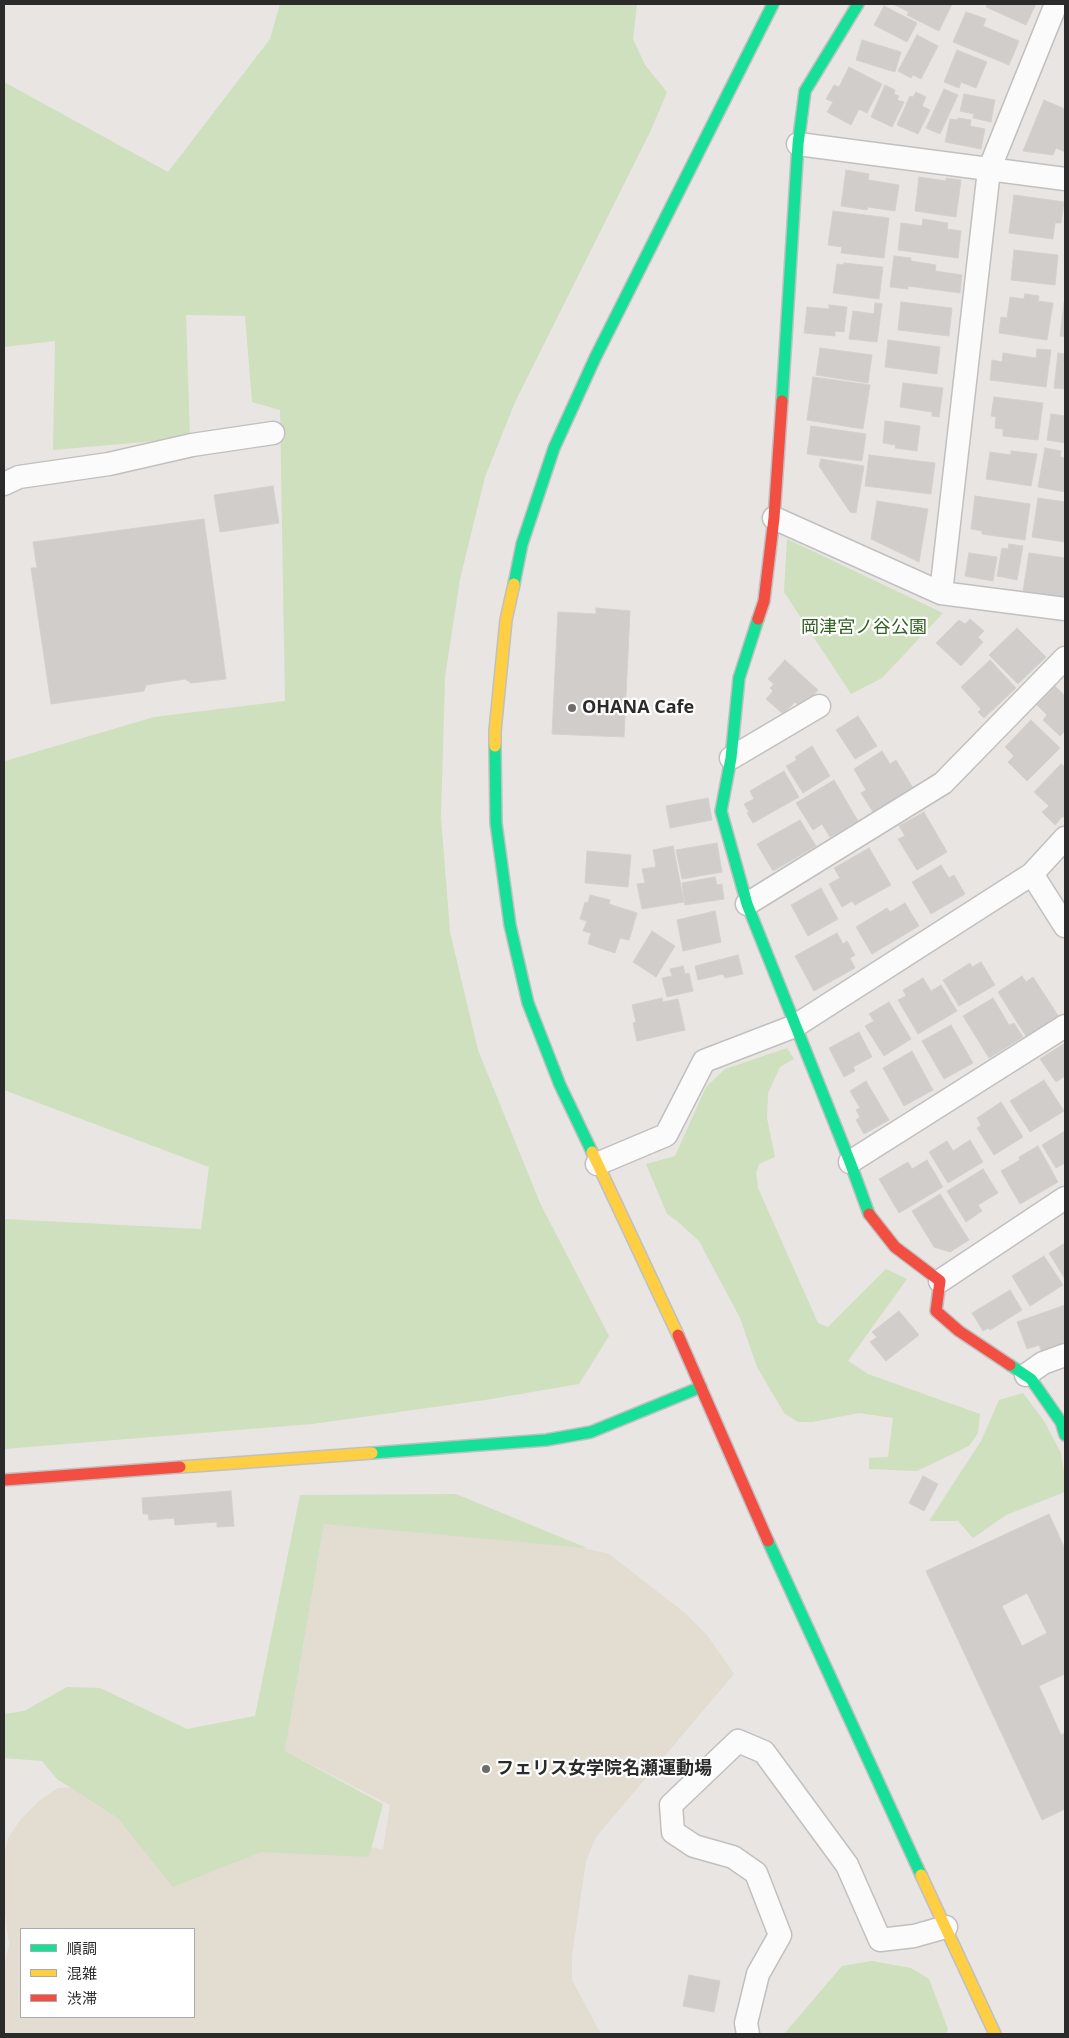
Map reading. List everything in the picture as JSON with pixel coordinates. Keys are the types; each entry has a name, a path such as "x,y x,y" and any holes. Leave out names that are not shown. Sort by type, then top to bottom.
{"street":[{"path":"773,4 595,358 554,448 522,544 506,620 495,731 496,823 510,925 528,1003 560,1085 700,1387 784,1578 995,2034"},
{"path":"858,4 805,91 798,144 774,518 764,601 739,678 731,758 721,810 747,904 850,1162 868,1213 895,1247 940,1280"},
{"path":"941,593 989,170 1056,4"},
{"path":"798,144 1065,179"},
{"path":"4,484 20,476 109,464 192,445 273,433"},
{"path":"774,518 941,593 1065,609"},
{"path":"747,904 942,782 1065,658"},
{"path":"731,758 819,706"},
{"path":"597,1164 666,1135 704,1061 795,1026 1032,874 1065,838"},
{"path":"1032,874 1065,926"},
{"path":"850,1162 1065,1026"},
{"path":"1065,1198 940,1280 936,1311 959,1332 1031,1379 1061,1422 1065,1435"},
{"path":"1026,1376 1042,1363 1065,1355"},
{"path":"4,1480 546,1440 591,1432 700,1387"},
{"path":"748,2034 746,2022 758,1974 780,1935 756,1873 733,1857 694,1846 673,1832 671,1806 738,1741 764,1752 847,1865 880,1940 914,1936 946,1927"}],"shaded area":[{"name":"フェリス女学院名瀬運動場","path":"324,1524 509,1531 609,1554 685,1613 707,1635 734,1674 596,1837 586,1861 572,1956 572,1980 601,2034 4,2034 4,1969 9,1944 4,1906 4,1856 8,1838 21,1819 39,1801 58,1788 82,1787 309,1831 383,1850 390,1805 285,1751"}],"green space":[{"path":"280,4 637,4 633,39 645,65 667,92 651,130 515,402 485,477 460,579 445,677 441,817 450,932 478,1050 540,1203 609,1336 579,1384 485,1400 312,1424 4,1449 4,1219 201,1229 209,1167 4,1090 5,761 154,717 285,701 280,410 252,402 245,316 186,315 190,438 53,450 55,341 4,347 4,82 168,172 270,39"},
{"name":"岡津宮ノ谷公園","path":"787,539 943,613 882,678 851,694 784,592"},
{"path":"787,1048 794,1059 780,1067 768,1093 767,1118 775,1157 759,1164 756,1173 758,1188 818,1323 828,1327 886,1269 907,1279 848,1361 868,1374 980,1414 978,1433 969,1446 917,1471 869,1469 869,1458 888,1457 893,1418 859,1413 812,1422 798,1422 784,1413 757,1367 740,1318 699,1241 667,1214 646,1164 675,1156 706,1087 725,1069"},
{"path":"1023,1393 1044,1421 1061,1453 1065,1492 1006,1515 973,1538 958,1521 929,1521 981,1441 999,1400"},
{"path":"456,1494 587,1548 324,1524 285,1751 383,1804 369,1857 261,1852 173,1887 118,1818 57,1779 42,1761 4,1758 4,1714 24,1711 67,1687 100,1688 187,1729 255,1716 300,1495"},
{"path":"872,1961 911,1968 929,1979 948,2029 946,2034 784,2034 842,1966"}],"building":[{"path":"893,4 952,4 939,31 907,15 909,12"},
{"path":"987,4 1036,4 1026,25 986,7"},
{"path":"884,6 917,23 907,42 874,25"},
{"path":"966,12 986,19 983,26 1019,41 1009,65 953,42"},
{"path":"917,35 938,46 921,79 913,75 911,78 898,71"},
{"path":"862,40 901,52 895,72 856,60"},
{"path":"957,50 987,62 976,88 961,82 959,88 944,82"},
{"path":"849,67 882,84 867,113 859,109 851,125 827,112 833,102 826,99 834,85 839,87"},
{"path":"885,85 895,90 894,94 899,96 897,100 904,102 892,127 871,117"},
{"path":"944,89 958,95 940,134 926,128"},
{"path":"916,92 926,97 922,106 930,110 918,134 897,125 910,96 913,97"},
{"path":"964,94 995,100 991,122 973,118 974,114 960,111"},
{"path":"1044,100 1065,109 1065,152 1056,148 1053,155 1023,151"},
{"path":"958,118 971,120 970,126 985,129 981,149 945,142 950,119 958,120"},
{"path":"846,170 869,174 868,180 899,185 895,211 868,207 867,210 841,206"},
{"path":"919,177 946,181 946,178 961,180 956,217 915,211"},
{"path":"1014,195 1064,202 1061,223 1055,223 1053,239 1009,233"},
{"path":"833,211 889,218 884,258 841,253 842,247 828,245"},
{"path":"923,219 948,223 947,229 961,231 958,258 898,250 901,223 922,226"},
{"path":"1014,250 1058,255 1055,285 1011,280"},
{"path":"894,256 911,258 911,261 936,265 935,271 962,275 960,293 908,286 908,289 890,287"},
{"path":"844,263 883,267 879,299 833,293 837,264 844,265"},
{"path":"1025,294 1039,296 1038,301 1053,303 1047,340 999,333 1001,317 1007,318 1010,297 1024,299"},
{"path":"901,302 952,308 949,336 898,330"},
{"path":"875,303 882,304 877,342 849,339 853,311 874,314"},
{"path":"1065,303 1065,337 1060,336"},
{"path":"829,305 847,307 844,332 835,331 835,336 804,333 807,307 829,309"},
{"path":"888,340 940,347 937,374 885,367"},
{"path":"820,348 872,355 868,383 816,375"},
{"path":"1037,349 1051,350 1046,387 990,380 992,360 1002,362 1003,353 1036,358"},
{"path":"1058,353 1065,354 1065,389 1054,388"},
{"path":"813,377 870,385 863,429 807,420"},
{"path":"903,383 943,388 939,417 932,416 932,412 900,407"},
{"path":"994,397 1043,403 1038,440 1003,436 1003,429 995,428 996,417 991,416"},
{"path":"1051,414 1065,416 1065,443 1047,440"},
{"path":"885,421 920,426 917,451 895,448 896,445 883,443"},
{"path":"811,426 866,434 862,461 807,454"},
{"path":"1045,448 1061,451 1060,457 1065,458 1065,492 1038,487"},
{"path":"1011,451 1037,454 1031,486 986,479 990,452 1011,455"},
{"path":"869,455 935,463 931,494 865,486"},
{"path":"821,459 864,466 856,513 850,512 819,466"},
{"path":"273,486 279,523 220,532 214,495"},
{"path":"975,496 1030,504 1025,540 982,534 982,531 971,529"},
{"path":"1038,498 1065,502 1065,542 1032,537"},
{"path":"877,501 928,509 919,562 871,539"},
{"path":"204,519 226,679 191,683 185,679 146,685 144,691 51,704 31,568 37,568 33,542"},
{"path":"1009,544 1023,546 1017,580 997,576 1002,548 1008,549"},
{"path":"969,553 997,557 993,581 965,576"},
{"path":"1029,553 1065,558 1065,598 1023,591"},
{"path":"596,608 630,611 624,737 552,734 558,612 596,614"},
{"path":"970,619 984,631 978,637 983,642 961,666 936,643 959,620 965,624"},
{"path":"1017,628 1046,657 1018,684 989,655"},
{"path":"785,660 818,690 802,708 795,702 783,714 766,699 773,691 770,688 774,684 768,679"},
{"path":"990,660 1016,688 984,718 978,712 981,709 961,687"},
{"path":"1055,686 1065,696 1065,731 1060,736 1043,720 1047,715 1037,705"},
{"path":"858,716 877,746 855,759 836,730"},
{"path":"1031,720 1060,748 1027,781 1008,762 1014,756 1005,747"},
{"path":"812,746 830,776 803,793 786,766 797,760 795,757"},
{"path":"882,751 890,764 896,760 913,788 873,812 861,793 866,790 854,769"},
{"path":"1061,764 1065,767 1065,819 1063,816 1055,825 1042,812 1049,806 1034,792"},
{"path":"784,771 799,797 753,823 744,804 754,799 750,791"},
{"path":"834,780 858,821 830,837 822,824 813,830 796,803"},
{"path":"708,798 712,820 670,828 666,806"},
{"path":"924,812 947,852 917,870 898,839 905,836 899,826"},
{"path":"800,820 816,846 773,871 757,844"},
{"path":"717,843 722,872 682,879 676,850"},
{"path":"673,846 684,902 642,909 637,884 645,883 642,869 656,867 653,850"},
{"path":"869,848 891,885 855,905 852,901 842,907 829,884 840,878 834,868"},
{"path":"587,851 631,855 628,887 585,883"},
{"path":"941,865 949,878 954,875 965,894 931,914 912,882"},
{"path":"715,877 717,885 722,884 724,899 685,905 682,883"},
{"path":"821,888 838,919 808,936 791,905"},
{"path":"590,895 610,900 609,904 637,913 629,940 620,938 615,953 588,944 591,933 583,931 587,921 580,919 585,902 588,903"},
{"path":"905,903 919,926 872,954 856,927 887,908 890,912"},
{"path":"715,911 721,942 683,951 677,920"},
{"path":"652,931 675,946 656,977 633,962"},
{"path":"837,933 843,944 847,941 855,955 850,958 855,968 814,991 795,956"},
{"path":"738,955 743,974 725,978 723,974 698,980 695,966"},
{"path":"981,962 995,985 959,1006 943,980 970,963 972,967"},
{"path":"683,966 685,974 689,973 693,991 667,997 662,978 672,976 670,969"},
{"path":"1022,976 1026,982 1033,977 1061,1020 1029,1041 998,992"},
{"path":"923,978 931,991 941,985 957,1011 918,1034 898,1000 906,996 903,990"},
{"path":"662,998 663,1002 678,999 685,1030 637,1041 633,1023 636,1022 632,1005"},
{"path":"993,998 1009,1025 1014,1023 1023,1037 989,1058 963,1016"},
{"path":"889,1002 911,1039 884,1056 865,1026 874,1021 869,1014"},
{"path":"951,1025 973,1063 944,1079 922,1041"},
{"path":"859,1032 872,1057 853,1067 855,1071 844,1077 829,1048"},
{"path":"1065,1043 1065,1076 1056,1082 1040,1059"},
{"path":"912,1051 933,1090 904,1106 883,1068"},
{"path":"1044,1080 1064,1111 1030,1132 1010,1101"},
{"path":"866,1081 889,1120 864,1134 856,1120 860,1117 856,1110 860,1108 850,1091"},
{"path":"1001,1102 1023,1137 994,1155 977,1128 981,1125 977,1118"},
{"path":"1065,1131 1065,1163 1056,1168 1042,1145"},
{"path":"970,1140 983,1162 948,1183 929,1152 947,1141 953,1151"},
{"path":"1038,1146 1058,1182 1020,1204 1001,1171 1020,1160 1019,1157"},
{"path":"927,1160 943,1187 899,1213 879,1179 908,1162 912,1169"},
{"path":"983,1169 998,1193 978,1205 982,1211 966,1222 947,1191"},
{"path":"940,1194 969,1240 950,1252 934,1247 912,1211"},
{"path":"1065,1243 1065,1279 1049,1253"},
{"path":"1044,1256 1063,1285 1030,1306 1012,1276"},
{"path":"1010,1290 1022,1310 990,1330 988,1328 983,1331 972,1313"},
{"path":"1065,1305 1065,1344 1042,1352 1039,1345 1027,1349 1017,1322"},
{"path":"899,1311 919,1335 886,1361 870,1342 877,1337 872,1332"},
{"path":"923,1476 938,1484 924,1511 909,1503"},
{"path":"231,1491 234,1526 217,1527 217,1522 175,1525 174,1518 149,1520 148,1514 143,1514 142,1498"},
{"path":"1049,1514 1065,1549 1065,1674 1039,1686 1061,1735 1065,1733 1065,1809 1042,1820 926,1571","holes":["1027,1593 1047,1633 1022,1646 1002,1606"]},
{"path":"689,1975 720,1981 714,2012 683,2006"}],"traffic: fast":[{"path":"514,584 522,544 554,448 595,358 773,4"},
{"path":"782,401 798,144 805,91 858,4"},
{"path":"758,619 739,678 731,758 721,811 747,904 869,1214"},
{"path":"495,746 496,823 510,925 528,1003 560,1085 592,1152"},
{"path":"1010,1365 1031,1379 1061,1422 1065,1435"},
{"path":"372,1453 546,1440 591,1432 701,1387"},
{"path":"768,1541 921,1875"}],"traffic: slow":[{"path":"495,746 506,620 514,584"},
{"path":"592,1152 678,1335"},
{"path":"180,1467 372,1453"},
{"path":"921,1875 995,2034"}],"traffic: jam":[{"path":"758,619 764,601 774,518 782,401"},
{"path":"869,1214 895,1247 940,1281 936,1311 959,1331 1010,1365"},
{"path":"678,1335 768,1541"},
{"path":"4,1480 180,1467"}],"place":[{"name":"OHANA Cafe","path":"572,708"},
{"name":"フェリス女学院名瀬運動場","path":"486,1769"}]}
